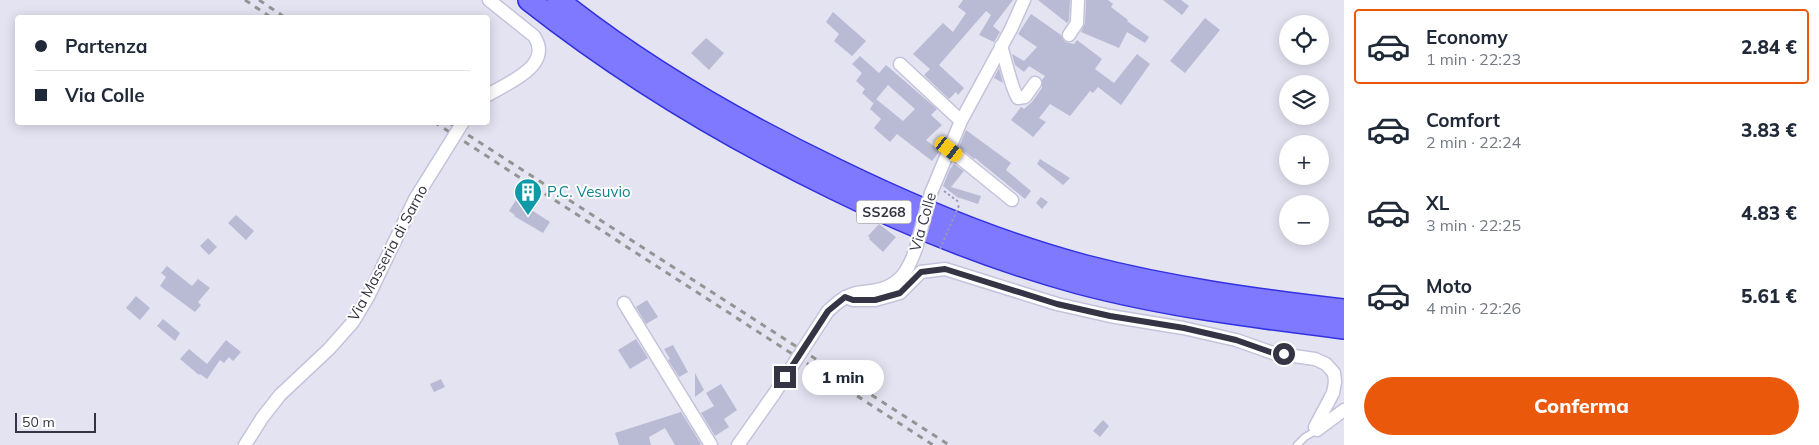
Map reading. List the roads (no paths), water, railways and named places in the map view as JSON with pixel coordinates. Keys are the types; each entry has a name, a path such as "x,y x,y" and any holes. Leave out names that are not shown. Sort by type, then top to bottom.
{"highway":[{"name":"SS268","path":"529,0 612,61 681,106 738,139 862,202 946,238 1044,273 1114,292 1195,308 1344,328"},
{"name":"SS268","path":"558,0 606,36 659,71 744,122 805,155 869,186 959,225 1045,254 1144,280 1246,298 1344,310"}],"street":[{"path":"489,0 534,36 538,43 539,51 537,59 524,74 490,93"},
{"name":"Via Colle","path":"738,445 828,311 845,297 855,293 874,291 891,285 903,277 911,264 932,189 961,121 1002,46 1024,0"},
{"path":"1069,35 1077,23 1078,0"},
{"path":"1002,46 1012,78 1014,93 1018,98 1024,97 1035,82"},
{"path":"900,64 961,121"},
{"name":"Via Masseria di Sarno","path":"245,445 262,418 280,395 329,349 353,322 368,297 415,199 461,125"},
{"path":"949,149 1012,200"},
{"path":"845,297 853,300 875,300 900,293 921,272 945,269 1057,304 1110,316 1184,328 1236,340 1273,353 1315,359 1326,364 1334,374 1335,382 1333,393 1315,427 1317,430 1344,410"},
{"path":"624,303 711,445"}],"lane":[{"path":"1298,445 1305,437 1317,430"}],"railway":[{"path":"245,0 268,15"},
{"path":"259,0 282,15"},
{"path":"439,125 933,445"},
{"path":"453,125 949,445"}],"place":[{"name":"P.C. Vesuvio","path":"528,216"}]}
